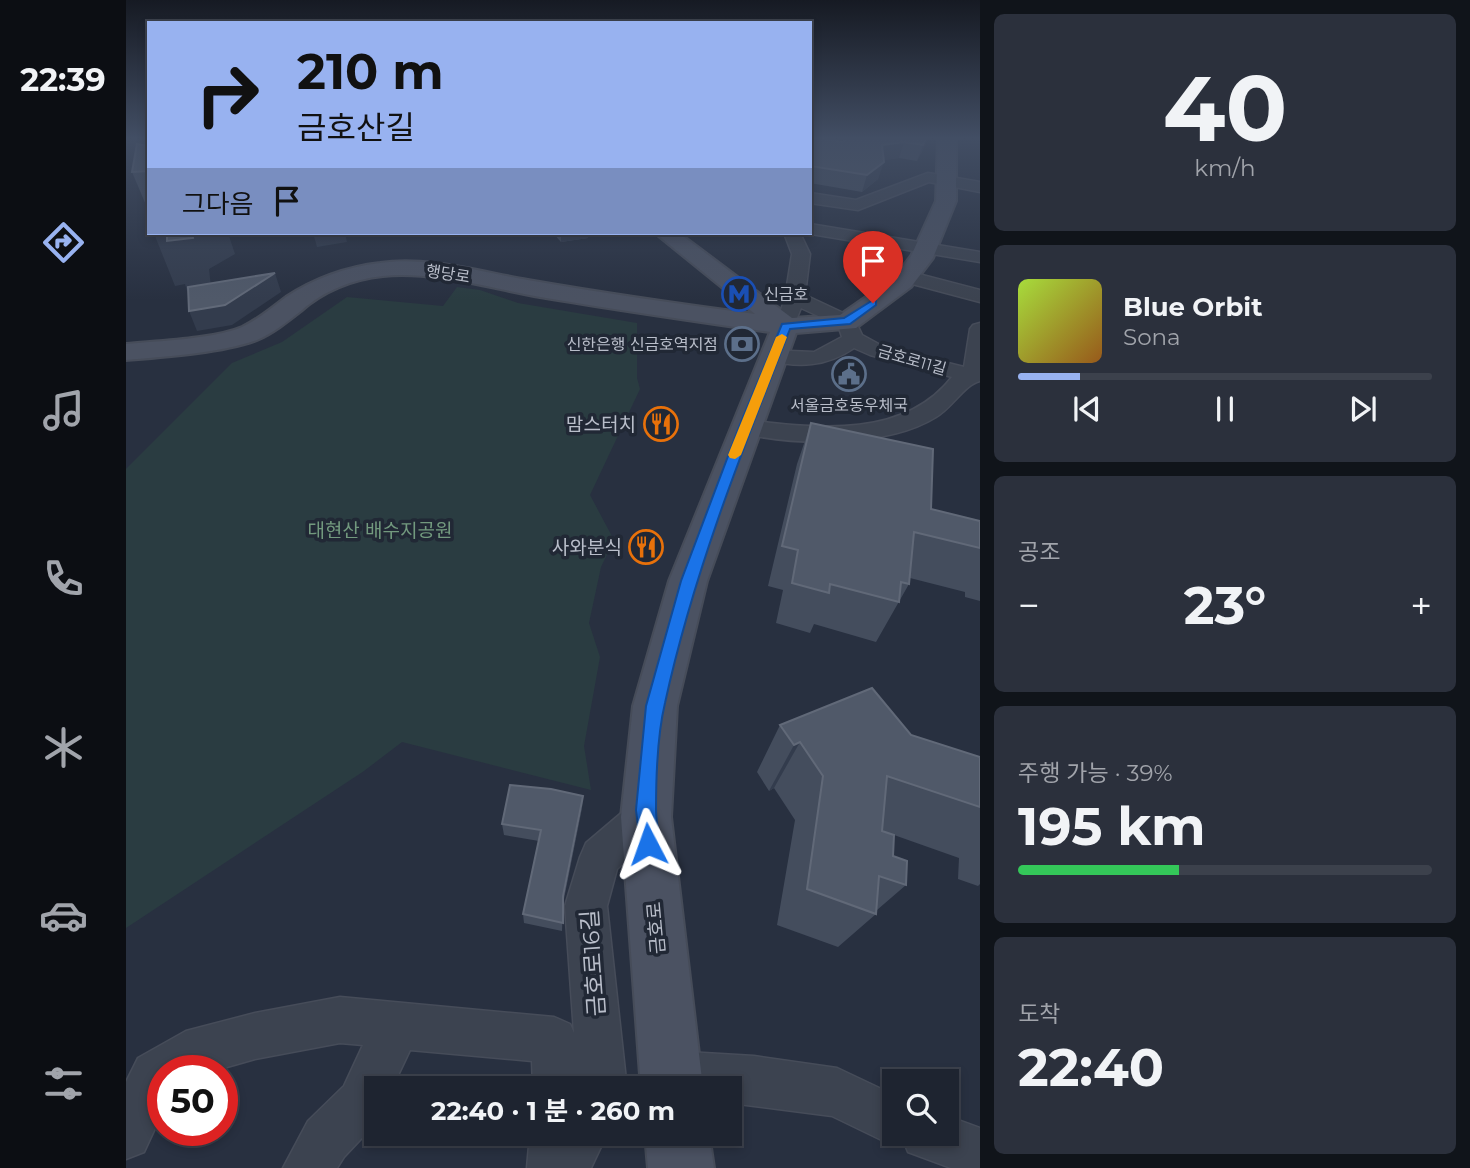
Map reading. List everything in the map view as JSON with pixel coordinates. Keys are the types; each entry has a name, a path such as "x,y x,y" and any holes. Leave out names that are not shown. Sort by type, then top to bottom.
{"main road":[{"path":"850,330 907,277 922,258 946,201 946,192"},
{"path":"669,235 785,326"},
{"name":"행당로","path":"126,352 202,345 248,334 280,316 293,304 323,285 350,275 383,269 423,269 550,293 785,326 850,330"},
{"name":"금호로","path":"671,1076 646,817 655,706 688,581 785,326"},
{"name":"금호로","path":"678,1146 681,1168"}],"street":[{"path":"812,198 858,205 892,192"},
{"path":"812,229 980,257"},
{"path":"793,235 801,254 785,326 802,360 832,355 850,330"},
{"path":"907,277 980,296"},
{"path":"745,427 837,435 902,423 946,399 964,377 973,376 980,329"},
{"name":"금호로11길","path":"850,330 877,351 973,376"},
{"name":"금호로16길","path":"602,1076 586,906 600,857 646,817"},
{"path":"126,1133 155,1075 186,1055 255,1036 340,1020 554,1040 556,1076"},
{"path":"309,1168 326,1139 361,1103 397,1025"},
{"path":"742,1083 754,1080 837,1092 882,1115"},
{"path":"553,1168 554,1146"},
{"path":"564,1168 576,1146"},
{"path":"959,1146 980,1153"}],"green space":[{"name":"대현산 배수지공원","path":"457,287 480,290 518,303 637,323 637,378 640,389 590,495 614,540 601,567 589,623 600,657 584,746 591,790 402,742 364,771 126,928 126,469 232,363 282,342 347,297 443,306"}],"building":[{"path":"167,235 192,235 193,238 167,241"},
{"path":"275,273 225,305 189,311 188,287"},
{"path":"811,423 933,449 931,509 980,521 980,548 914,532 909,584 901,582 899,602 830,584 829,593 792,583 798,550 782,546"},
{"path":"872,688 911,735 980,757 980,807 887,776 882,831 894,835 893,856 907,861 906,885 879,876 876,914 807,889 823,776 800,742 794,745 780,725"},
{"path":"510,785 551,789 583,796 563,896 563,923 523,914 541,830 502,824"}],"slow traffic":[{"path":"735,455 782,337"}],"place":[{"name":"신금호","path":"739,294"},
{"name":"신한은행 신금호역지점","path":"742,344"},
{"name":"서울금호동우체국","path":"849,374"},
{"name":"맘스터치","path":"661,424"},
{"name":"사와분식","path":"646,547"}],"route":[{"path":"648,844 646,810 655,706 688,581 786,326 847,321 873,303"}]}
